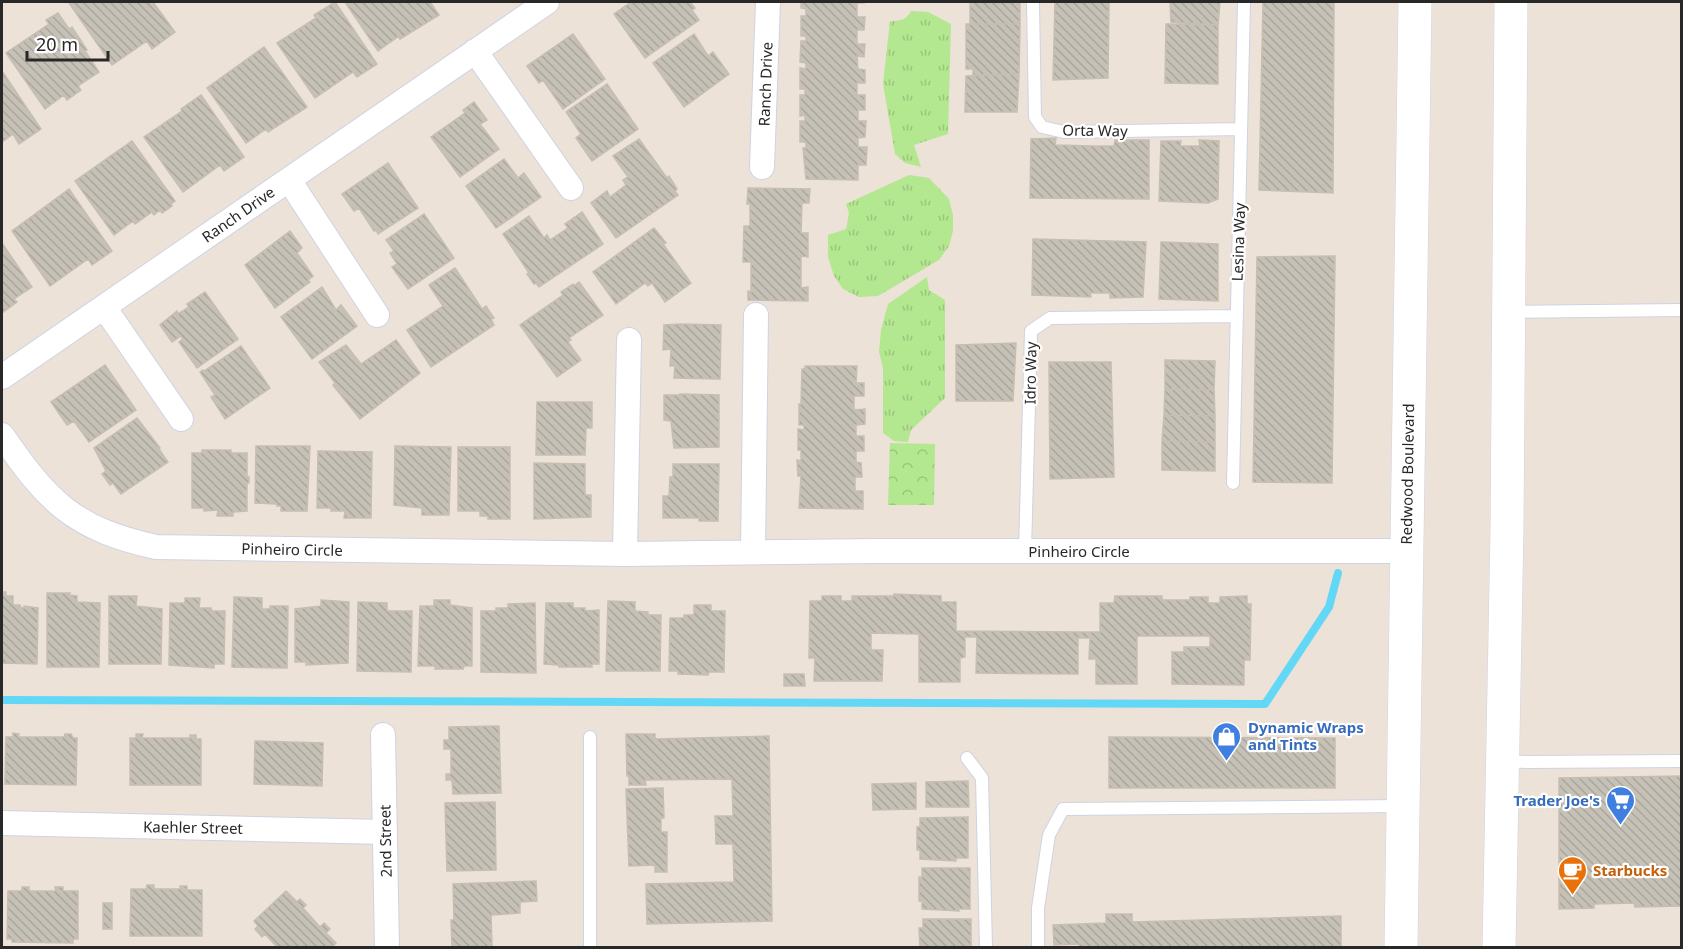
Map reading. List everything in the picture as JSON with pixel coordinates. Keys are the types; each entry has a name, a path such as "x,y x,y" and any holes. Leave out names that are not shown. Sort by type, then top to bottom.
{"main road":[{"name":"Redwood Boulevard","path":"1401,948 1414,2"},
{"path":"1499,948 1507,529 1510,2"}],"street":[{"name":"Ranch Drive","path":"2,377 547,2"},
{"name":"Ranch Drive","path":"762,167 768,2"},
{"path":"475,51 571,188"},
{"path":"289,180 377,315"},
{"path":"104,307 181,419"},
{"path":"753,552 756,315"},
{"path":"625,554 629,340"},
{"name":"Pinheiro Circle","path":"2,435 23,467 49,497 70,514 93,528 131,542 156,547 625,554 1406,551"},
{"name":"2nd Street","path":"383,735 387,948"},
{"name":"Kaehler Street","path":"2,823 385,832"}],"lane":[{"name":"Orta Way","path":"1033,2 1035,117 1042,127 1064,132 1241,129"},
{"name":"Lesina Way","path":"1233,483 1244,2"},
{"path":"1508,312 1682,310"},
{"name":"Idro Way","path":"1025,551 1031,331 1050,318 1236,316"},
{"path":"590,737 590,948"},
{"path":"966,758 982,778 986,948"},
{"path":"1502,762 1682,761"},
{"path":"1038,948 1038,908 1049,835 1064,808 1403,806"}],"green space":[{"path":"911,11 928,12 951,24 948,134 914,145 921,167 905,163 895,154 883,84 890,21 903,19"},
{"path":"909,175 929,178 949,199 953,215 953,231 949,246 939,260 878,296 859,297 843,289 834,276 828,257 828,235 846,229 849,213 846,204"},
{"path":"927,277 929,290 945,300 945,398 911,430 908,442 894,441 883,433 883,368 879,352 881,330 888,304"},
{"path":"890,443 935,444 934,505 888,505"}],"building":[{"path":"153,2 175,32 152,49 147,41 112,65 69,3"},
{"path":"335,2 377,64 357,77 353,72 315,98 277,43 316,18 314,15"},
{"path":"345,2 430,2 439,15 400,39 399,36 378,51"},
{"path":"631,2 690,2 699,20 645,58 614,14"},
{"path":"801,2 864,2 857,3 857,17 865,17 864,30 857,30 857,44 865,44 864,57 857,56 858,69 865,70 865,83 857,83 857,95 865,95 865,110 858,110 858,121 866,121 865,137 858,138 858,147 867,147 866,165 858,165 858,180 806,179 803,148 806,148 806,142 800,142 800,121 805,121 805,115 800,116 800,95 805,95 805,89 800,89 800,68 806,69 806,63 800,62 801,41 806,41 806,36 801,36 801,16 806,16 806,9 801,8"},
{"path":"970,2 1020,2 1020,24 970,24"},
{"path":"1055,2 1109,2 1108,78 1053,80"},
{"path":"1170,2 1220,2 1218,25 1171,22"},
{"path":"1263,2 1334,2 1333,193 1259,190"},
{"path":"58,13 69,29 72,27 99,72 78,86 81,90 67,100 64,95 45,109 6,53 49,24 46,20"},
{"path":"966,24 1020,24 1019,74 973,75 973,69 966,69"},
{"path":"1166,24 1218,25 1218,84 1165,83"},
{"path":"573,34 605,79 563,109 543,80 539,83 527,66"},
{"path":"694,34 708,56 713,52 729,74 684,107 653,63"},
{"path":"264,47 307,107 268,132 266,129 246,143 207,88"},
{"path":"2,71 41,129 19,144 13,134 2,142"},
{"path":"1019,74 1017,112 965,112 966,76"},
{"path":"607,84 638,129 592,161 576,138 581,134 566,112"},
{"path":"201,95 244,157 224,171 220,165 183,192 144,137"},
{"path":"474,102 487,120 480,124 499,149 460,177 431,137 465,113 463,110"},
{"path":"1056,138 1055,145 1092,146 1114,146 1115,140 1149,140 1149,199 1030,198 1031,139"},
{"path":"639,139 667,178 669,176 678,195 616,238 591,203 607,191 610,197 626,185 623,180 628,177 613,156"},
{"path":"1199,140 1219,141 1218,199 1208,203 1159,201 1161,141 1181,141 1180,146 1200,146"},
{"path":"132,141 175,201 162,213 160,210 154,215 152,212 135,224 133,221 114,235 75,181"},
{"path":"504,159 518,178 524,173 541,197 496,228 466,186"},
{"path":"388,163 418,208 378,234 359,208 354,211 342,194"},
{"path":"748,188 810,189 809,203 802,203 801,233 808,233 808,257 801,256 801,288 808,287 808,301 748,300 748,291 751,292 751,262 743,262 744,226 750,226 750,204 747,204"},
{"path":"69,189 112,251 92,265 88,259 50,286 12,231"},
{"path":"582,212 603,244 539,287 536,283 534,284 503,234 529,216 544,238 547,235 550,240 568,228 565,224"},
{"path":"424,214 454,258 408,289 392,267 397,264 390,253 394,251 386,240"},
{"path":"654,228 691,283 665,302 652,283 648,286 645,283 616,304 593,272"},
{"path":"290,231 302,248 297,253 313,276 308,280 310,282 275,308 245,265"},
{"path":"1033,239 1146,242 1143,297 1110,298 1110,293 1090,293 1091,297 1032,295"},
{"path":"1161,242 1218,244 1218,301 1159,299"},
{"path":"2,243 32,287 14,299 17,302 2,313"},
{"path":"1335,256 1332,483 1253,482 1257,257"},
{"path":"455,268 482,309 486,306 494,318 491,319 494,325 431,367 407,330 443,306 429,285"},
{"path":"579,282 603,315 569,338 571,340 568,342 581,360 557,377 520,325 563,295 561,292"},
{"path":"322,287 336,310 341,305 357,326 312,359 281,317"},
{"path":"205,292 238,339 197,368 179,342 183,339 181,336 172,342 160,325 177,311 178,314 189,307 187,304"},
{"path":"664,325 721,325 720,379 674,378 675,366 670,366 671,349 663,350"},
{"path":"396,340 420,373 360,419 333,385 335,383 319,362 346,345 361,364"},
{"path":"1016,343 1013,401 956,401 956,345"},
{"path":"241,346 270,388 225,419 211,397 215,395 200,372"},
{"path":"1165,360 1215,361 1214,390 1165,389"},
{"path":"1049,362 1111,362 1114,477 1050,479"},
{"path":"105,365 136,410 89,442 74,421 67,425 51,402"},
{"path":"805,366 857,366 856,383 864,383 864,396 854,396 854,410 865,409 865,424 856,425 856,436 864,436 864,451 856,451 856,462 861,463 862,477 855,477 855,491 863,491 863,509 799,508 801,476 798,476 797,460 801,461 801,450 798,450 798,429 804,430 804,425 799,425 799,404 801,404 802,369 805,369"},
{"path":"1165,389 1214,390 1215,416 1164,415"},
{"path":"664,395 719,395 719,447 674,448 671,421 664,420"},
{"path":"537,402 592,402 592,428 586,428 585,455 536,455"},
{"path":"1164,415 1215,416 1215,442 1162,441"},
{"path":"137,418 168,462 121,494 102,474 106,471 94,448"},
{"path":"1162,441 1215,442 1215,471 1162,470"},
{"path":"256,446 310,446 307,511 281,511 281,506 277,504 255,503"},
{"path":"395,446 451,447 449,515 422,515 422,508 394,505"},
{"path":"458,447 510,447 510,519 488,519 488,516 480,516 480,511 458,511"},
{"path":"202,450 231,450 231,453 247,453 249,483 247,483 247,511 233,512 233,516 217,516 218,510 204,511 204,508 192,508 192,453 202,453"},
{"path":"318,451 372,452 371,518 344,518 345,511 317,508"},
{"path":"534,463 585,464 585,495 591,495 591,517 534,519"},
{"path":"673,464 719,464 718,521 699,521 699,518 663,518 663,496 669,496"},
{"path":"2,592 6,592 6,596 13,596 13,605 20,605 21,608 24,606 38,608 37,664 2,663"},
{"path":"47,593 70,593 69,595 77,596 77,602 100,603 99,667 47,667"},
{"path":"894,594 941,596 941,602 956,602 956,631 1078,632 1100,632 1100,603 1114,603 1115,596 1162,596 1162,600 1190,600 1190,597 1208,597 1208,603 1220,603 1220,597 1247,596 1247,604 1251,604 1250,660 1244,660 1244,685 1172,684 1172,652 1184,652 1184,647 1210,647 1210,636 1137,636 1137,684 1096,684 1096,659 1089,659 1090,638 1078,638 1078,674 976,673 977,637 965,637 965,657 960,658 960,682 919,682 919,634 871,633 871,650 883,650 882,681 814,681 815,658 809,658 810,601 822,601 822,596 841,596 841,601 852,601 852,596 894,596"},
{"path":"109,596 137,596 136,606 162,609 161,664 109,664"},
{"path":"234,597 262,598 262,609 270,609 270,606 288,606 287,668 232,667"},
{"path":"185,598 200,598 199,608 225,611 224,664 214,664 214,668 169,665 170,603 185,603"},
{"path":"321,600 349,602 348,663 306,665 306,662 295,662 295,609 321,606"},
{"path":"434,600 450,600 450,605 472,608 472,666 464,666 463,669 435,669 435,666 418,666 420,606 434,606"},
{"path":"608,601 635,602 635,611 648,612 648,615 661,615 660,671 606,671"},
{"path":"358,602 387,603 387,611 412,611 411,672 357,671"},
{"path":"535,603 536,673 481,672 481,611 508,608 508,604"},
{"path":"546,603 573,603 573,608 585,608 585,611 599,610 599,664 592,664 592,667 559,667 544,664"},
{"path":"694,605 711,605 711,611 725,611 724,672 709,672 708,675 678,674 678,671 669,671 670,618 694,615"},
{"path":"784,674 804,674 805,686 784,686"},
{"path":"499,726 501,793 453,794 452,780 446,780 446,774 451,774 451,749 444,749 444,740 449,740 449,727"},
{"path":"13,733 19,734 18,737 64,737 65,734 71,734 73,738 77,738 76,785 5,784 6,737 13,737"},
{"path":"136,734 143,734 142,738 190,738 190,735 196,735 196,739 201,739 201,785 130,785 130,738 136,738"},
{"path":"626,734 655,734 655,739 769,736 772,921 647,924 646,884 734,882 733,844 716,844 715,816 733,816 732,779 645,780 646,785 629,785"},
{"path":"1109,737 1335,738 1335,788 1109,788"},
{"path":"255,741 323,743 322,786 254,784"},
{"name":"Trader Joe's","path":"1682,776 1682,906 1635,907 1634,903 1594,904 1594,908 1559,909 1559,778"},
{"path":"968,781 969,807 926,807 926,782"},
{"path":"916,783 916,809 873,810 872,784"},
{"path":"663,788 664,818 661,818 661,832 667,832 667,872 655,872 655,865 629,866 626,789"},
{"path":"495,802 496,870 447,871 445,803"},
{"path":"968,817 968,858 956,858 956,861 920,859 920,850 917,850 917,827 920,827 920,818"},
{"path":"922,868 970,868 970,909 958,909 959,911 922,909 922,901 919,901 919,877 922,877"},
{"path":"536,881 537,901 520,902 520,913 491,915 492,948 452,948 453,884"},
{"path":"147,885 154,885 154,889 180,889 180,886 187,886 187,890 202,890 202,936 130,936 131,889 146,889"},
{"path":"22,887 29,887 29,891 56,891 55,887 63,887 63,891 78,891 78,939 73,939 73,943 12,942 12,939 7,939 8,891 22,891"},
{"path":"286,891 297,902 300,899 306,905 303,908 320,927 324,923 330,929 326,933 336,943 331,948 278,948 265,934 262,937 255,929 258,926 254,921"},
{"path":"103,903 112,903 112,929 103,929"},
{"path":"1106,914 1132,914 1132,922 1341,916 1341,948 1079,948 1079,944 1054,945 1053,925 1106,923"},
{"path":"923,919 971,919 971,948 920,948 919,928 923,928"}],"waterway":[{"path":"2,700 1265,704 1329,607 1338,573"}],"place":[{"name":"Dynamic Wraps and Tints","path":"1227,762"},
{"name":"Trader Joe's","path":"1621,826"},
{"name":"Starbucks","path":"1572,896"}]}
